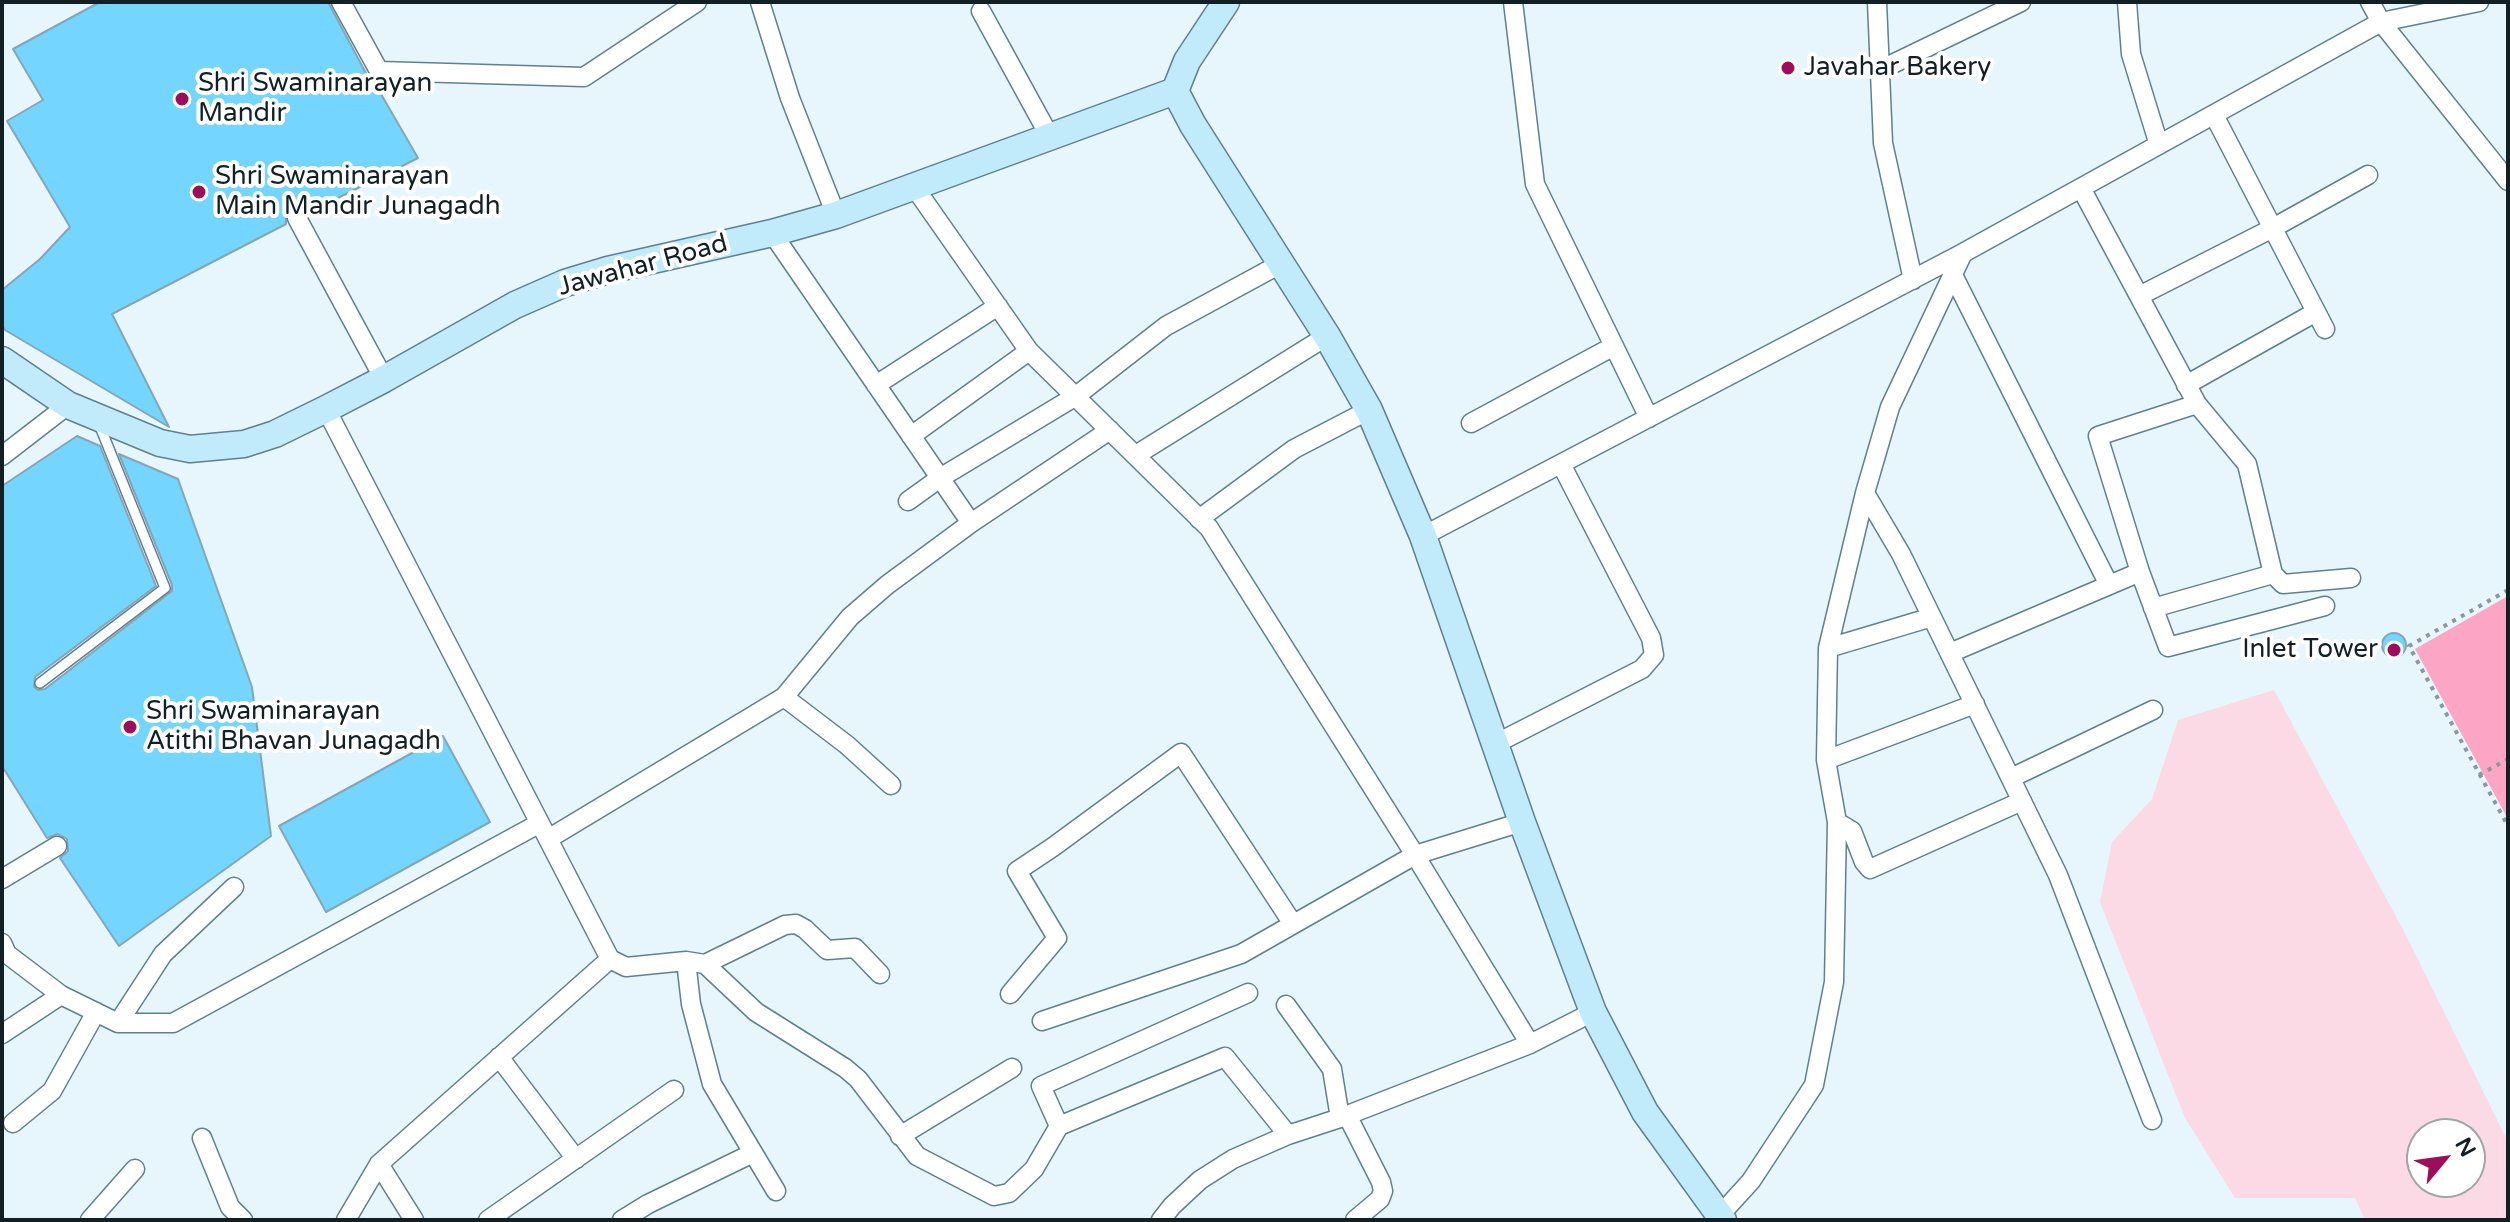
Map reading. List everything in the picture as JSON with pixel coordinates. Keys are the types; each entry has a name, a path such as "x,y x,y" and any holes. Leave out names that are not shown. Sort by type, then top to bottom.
{"street":[{"path":"341,2 379,71 584,77 690,4"},
{"path":"760,2 784,83 836,215"},
{"path":"1513,2 1535,184 1649,418"},
{"path":"1877,2 1883,143 1913,280"},
{"path":"1880,70 2021,2"},
{"path":"2127,2 2131,54 2159,145"},
{"path":"2370,2 2381,22 2508,181"},
{"path":"1423,536 1913,280 2381,22 2479,2"},
{"path":"1223,4 1187,61 1175,91 1193,125 1327,336 1369,410 1423,536 1522,822 1593,1012 1645,1112 1722,1217 1751,1181 1814,1085 1834,982 1837,822 1826,760 1828,648 1865,493 1890,407 1963,253"},
{"path":"981,11 1050,137"},
{"name":"Jawahar Road","path":"2,360 68,405 160,443 190,449 244,444 275,434 326,409 515,305 565,283 836,215 1175,91"},
{"path":"2186,385 2321,321 2214,115"},
{"path":"2139,296 2273,228 2368,175"},
{"path":"915,188 1029,351 1209,528 1530,1044"},
{"path":"2081,188 2197,404 2247,464 2273,574 2283,584 2351,578"},
{"path":"297,218 384,379"},
{"path":"772,233 971,523"},
{"path":"908,501 940,478 1076,396 1166,326 1282,263"},
{"path":"1953,275 2109,585"},
{"path":"876,385 998,306"},
{"path":"1136,455 1327,336"},
{"path":"1471,423 1614,346"},
{"path":"911,436 1029,351"},
{"path":"2197,404 2098,436 2140,572 2168,647 2325,606"},
{"path":"2,456 68,405"},
{"path":"326,409 610,959 626,967 696,963 785,925 796,924 827,950 855,948 880,974"},
{"path":"1199,519 1294,449 1369,410"},
{"path":"2,943 7,954 61,995 118,1023 173,1023 544,831 784,697 850,617 887,585 971,523 1110,430"},
{"path":"1495,744 1642,669 1654,655 1651,638 1561,464"},
{"path":"1865,493 1901,554 2058,875 2152,1120"},
{"path":"1950,653 2140,572"},
{"path":"2153,608 2273,574"},
{"path":"1828,648 1932,617"},
{"path":"784,697 847,745 891,785"},
{"path":"1826,760 1975,704"},
{"path":"2011,778 2153,710"},
{"path":"1010,994 1057,938 1017,871 1181,753 1293,924"},
{"path":"1837,822 1852,831 1864,862 1870,869 2022,801"},
{"path":"1042,1021 1241,954 1415,855 1522,822"},
{"path":"2,879 57,846"},
{"path":"118,1023 163,954 234,887"},
{"path":"346,1220 379,1164 610,959"},
{"path":"696,963 756,1012 858,1079 917,1156 994,1196 1009,1193 1034,1169 1059,1126 1225,1057 1288,1135"},
{"path":"696,963 691,1004 712,1084 776,1191"},
{"path":"1059,1126 1041,1086 1248,993"},
{"path":"2,1034 61,995"},
{"path":"1286,1005 1332,1069 1343,1117 1381,1182 1383,1191 1380,1199 1355,1220"},
{"path":"13,1123 52,1091 96,1012"},
{"path":"1161,1220 1200,1180 1233,1159 1288,1135 1343,1117 1530,1044 1593,1012"},
{"path":"499,1057 576,1159"},
{"path":"900,1136 1012,1068"},
{"path":"488,1220 674,1090"},
{"path":"202,1138 230,1216"},
{"path":"622,1220 648,1204 753,1153"},
{"path":"379,1164 414,1220"},
{"path":"90,1220 135,1169"}],"lane":[{"path":"40,683 165,588 96,417"}],"path":[{"path":"2508,590 2409,646 2508,826"},
{"path":"2479,775 2508,759"}],"shaded area":[{"path":"2508,596 2508,819 2415,649"},
{"path":"2274,690 2407,937 2508,1142 2508,1220 2365,1220 2355,1198 2235,1198 2185,1118 2100,902 2112,842 2152,799 2178,720"}],"building":[{"name":"Shri Swaminarayan Main Mandir Junagadh","path":"100,2 328,2 368,77 374,82 418,158 308,213 303,207 292,207 286,212 286,224 112,314 169,427 5,330 2,325 2,290 40,259 70,227 7,121 43,100 13,49"},
{"name":"Shri Swaminarayan Atithi Bhavan Junagadh","path":"77,436 100,446 156,586 35,677 34,687 45,689 172,591 119,454 178,479 252,687 271,836 119,946 60,858 68,851 67,839 58,834 47,838 2,766 2,486"},
{"name":"Inlet Tower","path":"2394,633 2403,636 2406,645 2403,654 2394,657 2385,654 2382,645 2385,636"},
{"path":"443,736 490,822 326,912 279,826"}],"place":[{"name":"Javahar Bakery","path":"1788,68"},
{"name":"Shri Swaminarayan Mandir","path":"182,99"},
{"name":"Shri Swaminarayan Main Mandir Junagadh","path":"199,192"},
{"name":"Inlet Tower","path":"2394,650"},
{"name":"Shri Swaminarayan Atithi Bhavan Junagadh","path":"130,727"}]}
